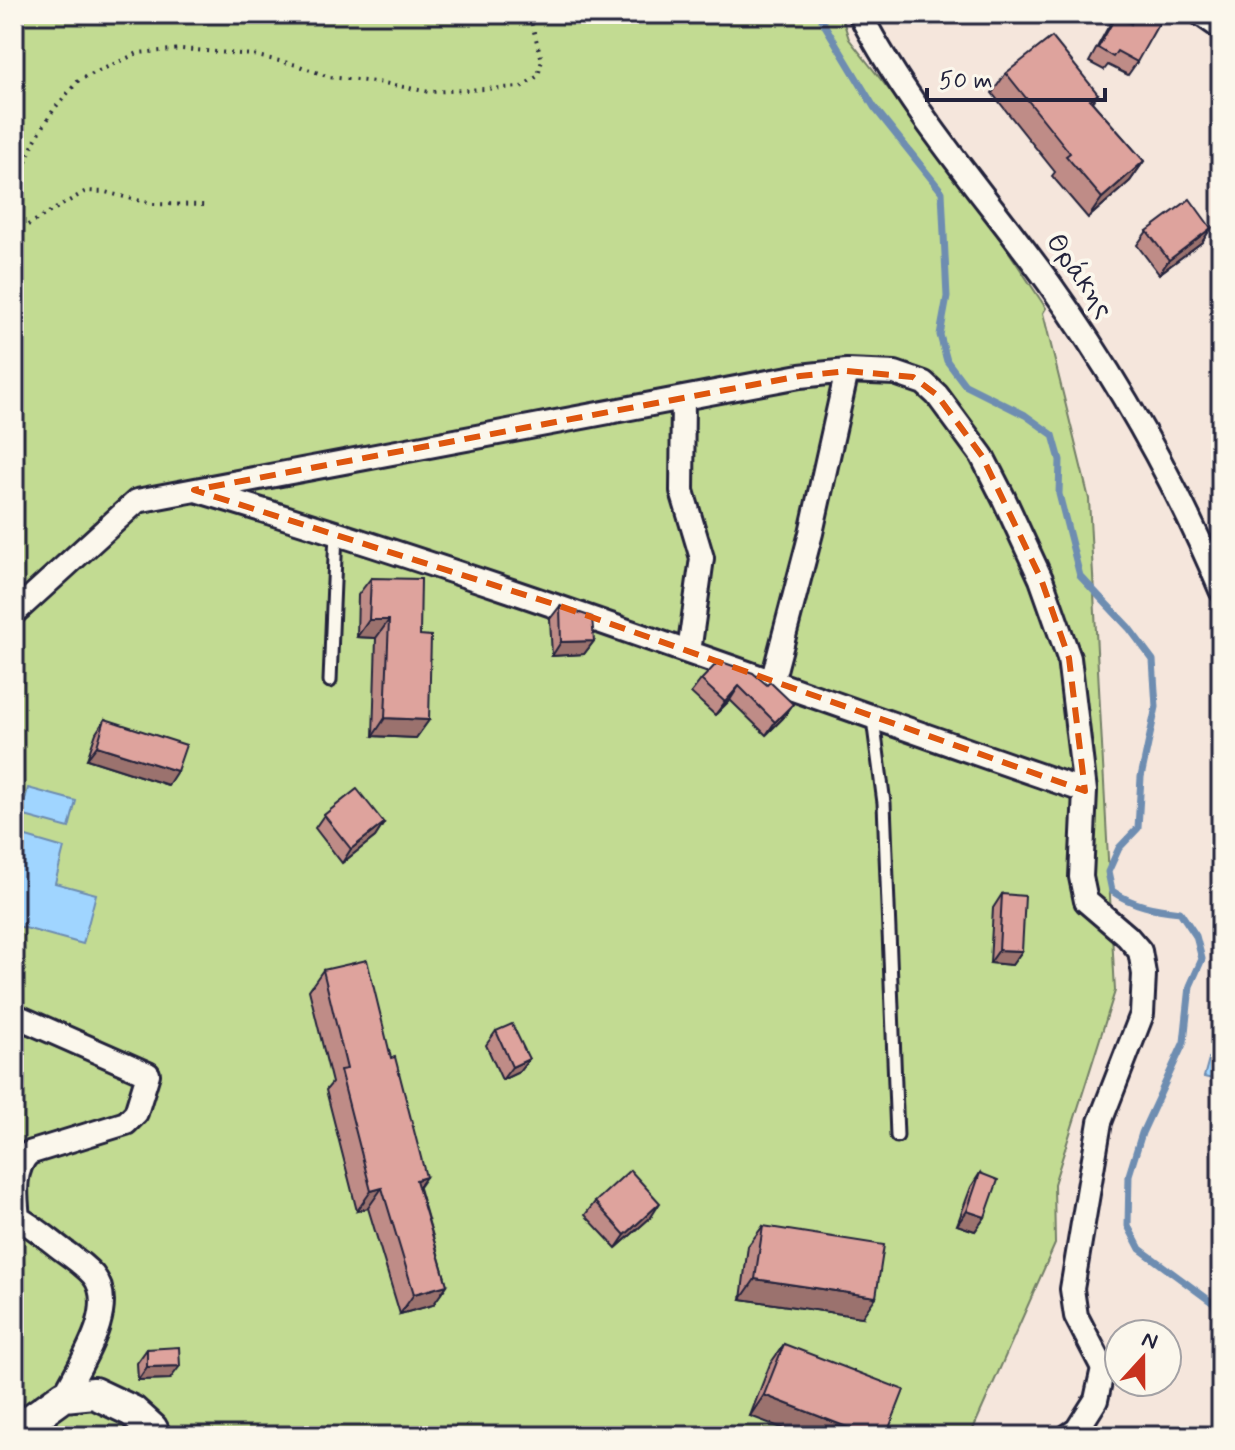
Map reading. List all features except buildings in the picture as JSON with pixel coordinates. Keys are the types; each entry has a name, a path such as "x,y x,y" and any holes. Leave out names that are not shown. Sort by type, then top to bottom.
{"street":[{"name":"Θράκης","path":"860,14 915,102 1108,369 1162,467 1221,590"},
{"path":"1201,14 1221,28"},
{"path":"772,682 811,533 847,371"},
{"path":"14,613 137,501 800,376 847,371 895,373 924,383 954,416 982,456 1023,537 1057,619 1069,658 1085,791 1081,877 1086,901 1140,951 1144,974 1142,1014 1100,1122 1072,1289 1076,1316 1103,1368 1096,1400 1077,1430 1068,1436"},
{"path":"683,399 682,491 702,558 689,652"},
{"path":"194,490 336,532 560,606 873,719 1085,791"},
{"path":"14,1015 148,1074 136,1113 126,1123 29,1153 22,1159 17,1172 16,1217 80,1262 95,1277 101,1290 103,1307 99,1324 64,1396 14,1432"},
{"path":"64,1396 94,1393 132,1411 152,1429 155,1436"}],"lane":[{"path":"330,681 336,532"},
{"path":"873,719 884,803 897,1136"}],"path":[{"path":"14,192 34,142 54,109 79,80 138,53 182,49 253,55 297,65 329,77 429,92 521,87 538,76 542,60 529,14"},
{"path":"14,233 86,191 105,192 153,204 205,205"}],"highlighted area":[{"path":"847,371 913,377 937,395 982,456 1041,579 1069,658 1085,791 560,606 194,490 800,376"}],"green space":[{"path":"14,14 841,14 849,39 968,190 1046,308 1043,313 1089,499 1115,991 1054,1184 1055,1244 970,1436 14,1436"}],"water":[{"path":"28,788 76,801 69,828 21,815"},
{"path":"16,834 64,848 55,883 96,894 83,944 14,925"},
{"path":"1210,1055 1221,1058 1221,1081 1204,1077"}],"waterway":[{"path":"818,14 874,107 942,192 947,297 940,335 947,361 965,385 1025,415 1053,435 1060,460 1059,494 1080,576 1129,628 1153,660 1156,707 1141,777 1138,828 1119,848 1108,872 1112,891 1120,896 1144,906 1180,912 1196,936 1202,959 1190,986 1184,1042 1142,1133 1129,1175 1128,1226 1140,1249 1213,1303 1221,1319"}]}
